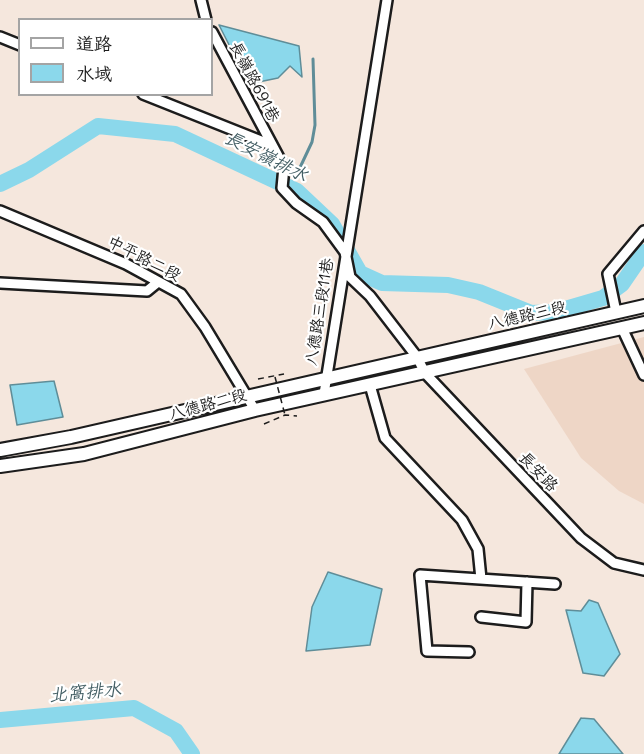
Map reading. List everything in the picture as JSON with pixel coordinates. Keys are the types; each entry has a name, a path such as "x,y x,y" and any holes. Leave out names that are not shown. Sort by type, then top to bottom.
{"main road":[{"name":"八德路三段","path":"417,357 644,306"},
{"name":"八德路三段","path":"425,373 644,323"},
{"name":"八德路二段","path":"0,450 71,437 417,357"},
{"name":"八德路二段","path":"0,466 84,454 255,410 425,373"}],"street":[{"path":"201,0 206,18"},
{"path":"345,252 387,0"},
{"name":"長嶺路691巷","path":"213,34 271,145"},
{"path":"0,38 18,44"},
{"path":"148,96 271,145"},
{"name":"八德路三段11巷","path":"271,145 284,167 282,188 296,203 323,222 345,252 324,394"},
{"name":"中平路二段","path":"0,211 126,264 181,294 249,396 255,410"},
{"path":"616,312 608,273 644,231"},
{"name":"長安路","path":"345,252 350,277 370,296 417,357 425,373 581,538 614,563 644,570"},
{"path":"0,283 147,291 158,282"},
{"path":"622,328 644,375"},
{"path":"370,385 386,438 462,520 478,549 481,579"},
{"path":"469,652 427,651 420,575 555,584"},
{"path":"481,617 526,622 526,582"}],"path":[{"path":"258,379 284,374"},
{"path":"275,377 285,415"},
{"path":"264,424 285,415 297,416"}],"shaded area":[{"path":"644,337 644,504 619,491 581,458 524,369"}],"water":[{"path":"219,25 299,46 302,77 290,66 278,78 249,84"},
{"path":"54,381 63,417 17,425 10,385"},
{"path":"328,572 382,589 370,645 306,651 312,607"},
{"path":"589,600 598,603 620,654 604,676 583,673 566,610 581,611"},
{"path":"581,718 594,719 623,754 559,754"}],"waterway":[{"path":"288,193 312,142 315,125 313,59"},
{"name":"長安嶺排水","path":"0,184 29,170 98,126 175,134 297,191 332,224 360,273 382,283 448,285 479,292 531,313 555,312 603,298 622,284 644,252"},
{"name":"北窩排水","path":"0,720 134,708 176,731 192,754"}]}
